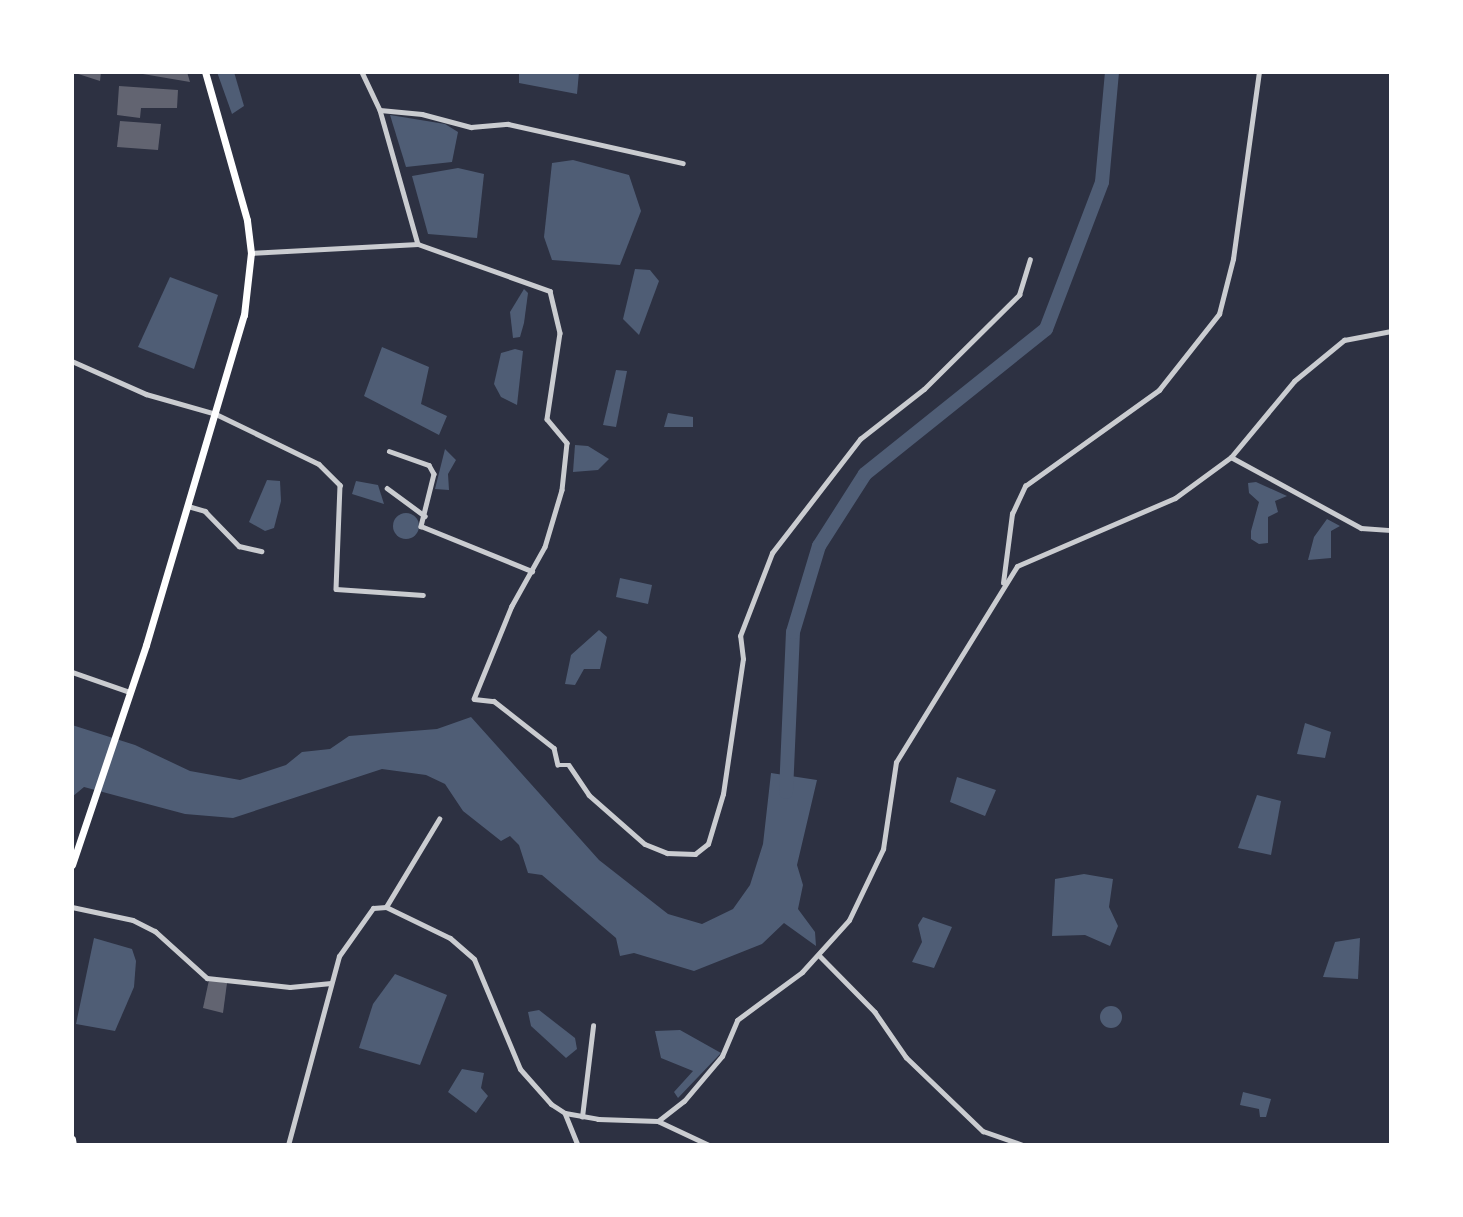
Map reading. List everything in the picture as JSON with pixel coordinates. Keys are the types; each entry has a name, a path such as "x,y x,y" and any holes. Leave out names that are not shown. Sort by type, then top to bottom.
{"main road":[{"path":"72,865 76,840 89,807 188,506 244,315 250,253 240,187 205,72"},
{"path":"72,1139 73,1145"}],"street":[{"path":"362,72 380,110 418,244"},
{"path":"1003,583 1012,514 1025,486 1159,390 1219,314 1233,259 1259,72"},
{"path":"380,110 414,112 471,127 508,124 683,163"},
{"path":"250,253 418,244 550,291 558,307 559,360 551,373 547,419 567,443 563,481 532,571 474,699 494,701 554,748 558,765 569,765 589,795 645,843 667,853 695,854 708,844 723,794 742,659 740,636 772,552 860,439 924,389 1019,295 1030,260"},
{"path":"658,1121 684,1101 722,1056 737,1020 751,1006 819,955 849,920 884,849 896,762 1003,583 1017,566 1175,498 1231,457 1294,381 1344,340 1391,331"},
{"path":"72,361 146,394 216,414 333,474 341,508 336,589 423,595"},
{"path":"389,451 429,465 434,474 421,526 449,533 455,544 532,571"},
{"path":"1231,457 1361,528 1391,530"},
{"path":"387,488 425,516"},
{"path":"188,506 205,511 239,546 261,551"},
{"path":"72,672 127,690"},
{"path":"386,907 439,819"},
{"path":"72,907 133,920 155,931 207,978 290,987 331,983"},
{"path":"288,1145 331,983 360,920 373,908 386,907 450,938 474,959 520,1069 565,1113 578,1145"},
{"path":"819,955 875,1012 906,1057 983,1131 1023,1145"},
{"path":"582,1117 593,1026"},
{"path":"565,1113 582,1117 658,1121 709,1145"}],"water":[{"path":"217,72 234,72 244,106 232,114"},
{"path":"519,72 579,72 577,94 519,83"},
{"path":"390,115 445,124 458,132 452,162 406,167"},
{"path":"573,160 629,175 641,211 620,265 552,260 544,237 552,163"},
{"path":"458,168 484,174 477,238 428,234 412,176"},
{"path":"635,269 650,270 659,281 639,335 623,319"},
{"path":"170,277 218,295 194,369 138,347"},
{"path":"524,289 528,293 524,323 520,337 513,338 510,312"},
{"path":"382,347 429,367 421,404 447,416 439,435 364,396"},
{"path":"515,349 523,351 517,405 501,397 494,384 501,353"},
{"path":"616,370 627,371 616,427 603,425"},
{"path":"668,413 693,417 693,427 664,427"},
{"path":"575,445 588,446 609,459 598,470 573,472"},
{"path":"445,449 456,460 448,474 449,490 435,489"},
{"path":"267,480 280,481 281,501 274,528 265,531 249,522"},
{"path":"356,481 378,485 384,504 352,494"},
{"path":"1256,482 1287,496 1275,501 1278,512 1268,517 1268,543 1259,544 1251,539 1259,502 1249,493 1248,483"},
{"path":"406,513 415,517 419,526 415,535 406,539 397,535 393,526 397,517"},
{"path":"1327,519 1340,526 1331,531 1331,558 1308,560 1314,537"},
{"path":"620,578 652,585 648,604 616,597"},
{"path":"599,630 607,637 600,669 584,669 575,685 565,684 571,655"},
{"path":"471,717 599,860 668,914 702,924 733,909 750,885 763,844 771,773 817,780 797,865 803,885 798,909 815,932 816,946 784,923 762,944 694,971 634,953 620,956 616,938 542,875 528,873 519,845 510,836 501,841 463,811 445,784 426,775 382,769 233,818 185,814 84,787 72,797 72,725 135,745 190,771 240,780 286,765 302,752 330,749 349,736 437,729"},
{"path":"1305,723 1331,732 1325,758 1297,754"},
{"path":"957,777 996,790 985,816 950,802"},
{"path":"1257,795 1281,801 1271,855 1238,848"},
{"path":"1084,874 1113,879 1109,907 1118,926 1110,946 1085,935 1052,936 1055,879"},
{"path":"923,917 952,927 934,968 912,962 922,942 918,925"},
{"path":"94,938 132,949 136,961 134,987 115,1031 76,1024"},
{"path":"1360,938 1358,979 1323,977 1335,942"},
{"path":"395,974 447,995 420,1065 359,1048 373,1004"},
{"path":"1111,1006 1119,1009 1122,1017 1119,1025 1111,1028 1103,1025 1100,1017 1103,1009"},
{"path":"539,1010 575,1038 577,1049 566,1058 531,1026 528,1012"},
{"path":"680,1030 721,1053 678,1098 674,1092 693,1071 661,1058 655,1031"},
{"path":"462,1069 484,1073 481,1088 488,1096 476,1113 448,1092"},
{"path":"1243,1092 1271,1099 1266,1117 1260,1117 1259,1109 1240,1105"}],"building":[{"path":"72,72 101,72 100,81"},
{"path":"187,72 190,82 137,73"},
{"path":"119,86 178,90 177,108 141,108 140,118 117,115"},
{"path":"120,121 161,124 158,150 117,147"},
{"path":"209,980 227,983 223,1013 203,1008"}],"waterway":[{"path":"786,792 793,632 819,546 865,474 1046,329 1102,182 1112,72"}]}
